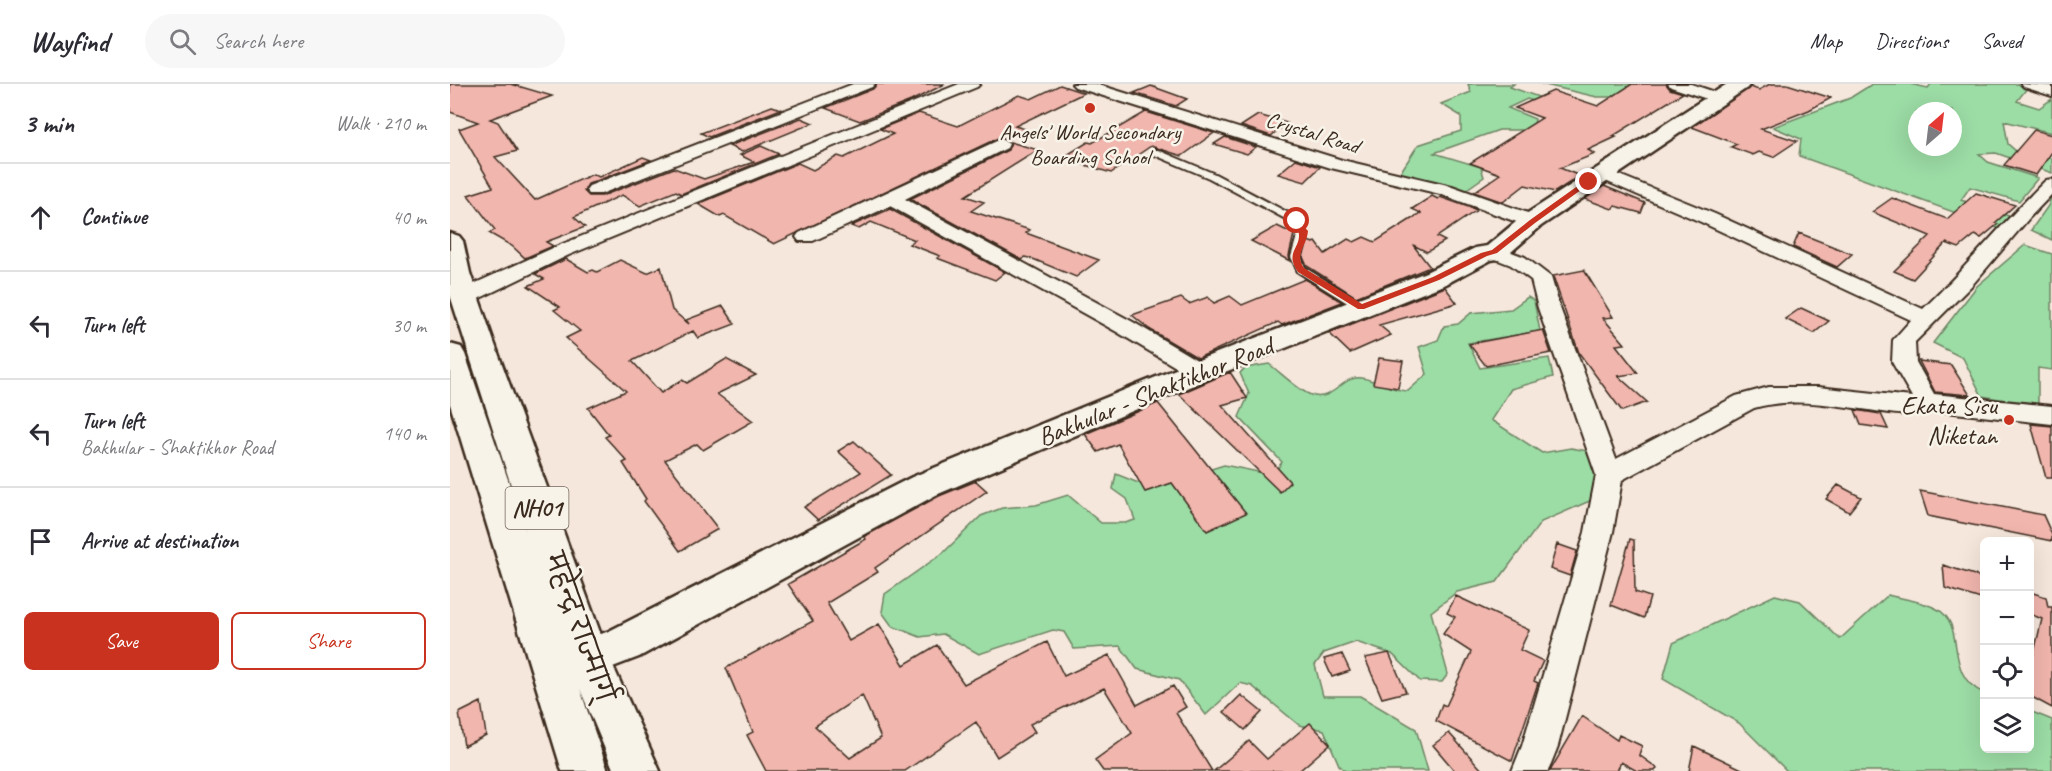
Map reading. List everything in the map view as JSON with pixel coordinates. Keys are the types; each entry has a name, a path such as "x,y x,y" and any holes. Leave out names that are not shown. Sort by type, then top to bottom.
{"main road":[{"name":"Bakhular - Shaktikhor Road","path":"553,671 624,644 924,486 1199,371 1436,278 1484,254 1495,252 1532,221 1729,91"},
{"name":"महेन्द्र राज्मार्ग्","path":"450,241 464,297 588,657 637,771"},
{"name":"महेन्द्र राज्मार्ग्","path":"450,354 585,771"}],"street":[{"path":"595,190 867,84"},
{"path":"464,297 562,251 972,84"},
{"name":"Crystal Road","path":"1080,84 1337,164 1446,190 1532,221"},
{"path":"1676,84 1729,91"},
{"path":"2029,84 2052,91"},
{"path":"806,237 891,199 1001,144"},
{"path":"1602,173 1708,218 1926,319"},
{"path":"1926,401 1904,362 1904,340 1966,279 2023,213 2052,184"},
{"path":"891,199 1125,327 1199,371"},
{"path":"1495,252 1518,261 1541,277 1549,308 1609,475 1599,532 1540,746 1530,771"},
{"path":"1609,475 1745,402 1769,395 1818,395 1911,407 1926,401 2052,415"}],"lane":[{"path":"1155,152 1212,176 1297,221 1304,231 1303,240 1295,255 1296,263 1301,270 1361,307"}],"green space":[{"path":"1468,84 1514,84 1510,87 1553,102 1548,106 1527,99 1508,108 1535,119 1533,130 1499,130 1434,153 1481,167 1484,177 1464,191 1398,176 1418,145 1461,131 1461,116 1441,104 1471,92"},
{"path":"1541,84 1639,84 1620,97 1597,97"},
{"path":"1872,84 1910,84 1928,88 1931,84 2018,84 2028,87 2017,101 2039,108 2052,99 2052,133 2004,121 2008,144 2016,151 2052,158 2052,173 1996,153 1979,154 1988,162 2038,178 2019,201 1970,187 1961,200 2012,217 2000,229 1799,156 1801,139 1773,127 1850,98"},
{"path":"2052,194 2052,240 2031,230 2048,206"},
{"path":"2025,245 2052,254 2052,370 2038,368 2038,406 1982,396 1963,358 1933,343 1977,286"},
{"path":"1528,297 1534,301 1540,331 1468,343 1480,368 1549,358 1553,377 1511,389 1491,420 1542,453 1571,448 1593,452 1606,494 1541,522 1497,582 1457,592 1431,612 1448,674 1442,682 1420,681 1392,654 1356,642 1324,653 1315,665 1323,696 1360,696 1416,729 1428,771 1345,771 1339,765 1324,730 1299,725 1252,686 1240,683 1206,715 1179,680 1137,669 1120,646 1074,649 1064,632 1053,630 979,654 943,634 920,637 892,626 882,612 885,594 943,553 981,516 1002,508 1036,505 1068,495 1101,523 1125,523 1135,520 1127,499 1113,489 1116,474 1151,488 1224,465 1273,475 1282,462 1239,417 1249,394 1240,373 1245,368 1269,364 1301,390 1311,395 1326,395 1355,378 1368,379 1395,389 1408,391 1427,374 1419,347 1438,340 1444,326 1458,324 1471,313 1511,309"},
{"path":"1775,595 1800,601 1840,639 1888,595 1931,606 1946,616 1952,626 1963,675 1971,685 1980,691 1980,753 2034,753 2034,713 2052,720 2052,771 1787,771 1739,723 1663,679 1673,643"}],"building":[{"path":"450,84 511,84 552,96 490,119 498,122 517,151 495,157 535,200 593,174 599,177 643,157 651,160 588,184 584,191 589,196 602,196 674,168 704,179 754,162 740,155 761,146 779,154 681,194 676,191 640,206 622,195 574,217 585,227 546,242 553,246 525,258 512,246 489,233 495,230 468,195 493,187 459,129 478,122 450,112"},
{"path":"877,84 945,84 911,101 860,121 825,108 873,89"},
{"path":"1632,84 1666,84 1670,89 1683,93 1613,136 1616,137 1588,150 1595,154 1560,168 1580,176 1555,192 1525,185 1503,202 1474,192 1500,174 1470,163 1542,118 1515,108 1553,91 1598,106"},
{"path":"1770,84 1787,84 1831,98 1809,110 1761,129 1797,141 1773,157 1759,152 1753,155 1731,147 1737,144 1692,127 1750,87 1759,90"},
{"path":"1060,85 1084,93 1015,126 1025,129 1007,140 1000,137 774,244 724,215 720,217 698,204 798,163 813,170 838,156 844,158 893,134 880,129 919,113 958,126 1019,95 1031,99"},
{"path":"1151,86 1187,99 1176,106 1134,93"},
{"path":"772,106 781,109 709,137 701,133"},
{"path":"1143,111 1214,133 1182,156 1151,146 1111,173 1062,158 1146,112"},
{"path":"1258,115 1287,123 1271,136 1241,126"},
{"path":"801,118 813,123 742,152 729,146"},
{"path":"2034,130 2052,135 2052,152 2036,175 2004,165"},
{"path":"1225,137 1256,147 1247,154 1214,144"},
{"path":"1010,142 1038,150 965,196 984,202 971,211 1030,230 1026,233 1099,260 1076,277 1033,259 1025,257 1022,260 910,199 1008,150"},
{"path":"1296,159 1320,167 1305,182 1278,174"},
{"path":"1604,186 1645,203 1641,213 1615,206 1612,209 1585,199"},
{"path":"1976,193 2015,205 1981,238 1975,235 1959,248 1946,243 1913,279 1894,271 1930,236 1872,212 1892,198 1947,219"},
{"path":"1432,196 1477,210 1437,237 1445,241 1427,252 1413,245 1430,267 1356,297 1307,266 1303,257 1308,241 1316,242 1325,254 1348,239 1354,242 1364,237 1375,242 1421,213 1412,209"},
{"path":"890,209 1005,272 995,280 937,258 940,256 909,244 915,240 871,222 859,229 851,226"},
{"path":"1277,226 1294,234 1290,261 1251,241"},
{"path":"1799,233 1852,254 1837,267 1793,247"},
{"path":"566,259 588,272 593,270 597,272 620,260 647,273 661,267 672,310 689,324 686,320 723,306 735,324 698,338 693,331 632,361 661,393 682,380 687,383 726,359 756,375 717,394 753,421 703,450 697,444 665,460 718,529 680,551 644,501 646,499 623,463 627,461 605,437 609,435 588,408 626,391 566,338 580,331 554,310 560,307 528,286 544,279 535,274"},
{"path":"1584,270 1613,317 1603,318 1625,344 1616,345 1638,373 1618,376 1647,402 1622,411 1579,353 1553,276"},
{"path":"1305,279 1342,302 1282,325 1278,322 1198,358 1149,329 1132,315 1181,298 1189,304 1208,297 1214,303 1230,296 1242,305"},
{"path":"1445,287 1457,303 1379,325 1391,335 1350,353 1329,333"},
{"path":"1801,308 1829,321 1814,333 1785,319"},
{"path":"1543,330 1551,353 1486,366 1469,344"},
{"path":"1379,358 1403,361 1398,388 1373,384"},
{"path":"1919,361 1951,365 1970,395 1935,392"},
{"path":"1230,372 1247,398 1222,405 1290,482 1280,492 1179,394"},
{"path":"1158,403 1246,513 1207,531 1172,483 1145,492 1118,444 1098,452 1085,434"},
{"path":"1855,410 1881,414 1888,429 1861,425"},
{"path":"2031,424 2052,426 2052,478 2046,478"},
{"path":"854,441 891,475 818,520 804,507 861,472 838,451"},
{"path":"976,481 987,491 875,568 878,572 827,603 849,641 879,624 904,665 937,645 964,684 1047,642 1064,676 1109,655 1137,705 1173,686 1186,707 1176,713 1212,771 1103,771 1095,760 1132,733 1104,688 1030,724 1035,732 997,757 976,722 905,771 766,771 747,735 753,732 726,668 813,621 788,584 866,539 864,537 867,535 939,496","holes":["862,695 881,738 850,758 815,726"]},
{"path":"1838,485 1861,497 1849,512 1826,499"},
{"path":"1920,491 2043,515 2052,535 2052,541 2034,537 1928,516"},
{"path":"1630,539 1634,540 1635,592 1650,597 1644,618 1611,605"},
{"path":"1557,544 1577,551 1570,576 1550,569"},
{"path":"1943,565 1980,577 1980,599 1945,588"},
{"path":"2034,593 2046,597 2048,607 2052,607 2052,708 2034,698 2034,652 2042,619 2034,616"},
{"path":"1456,596 1529,630 1520,650 1543,661 1534,681 1538,683 1512,761 1436,721 1442,704 1446,706 1471,652 1443,634 1455,617 1447,613"},
{"path":"1389,653 1406,692 1382,698 1365,658"},
{"path":"1342,654 1350,671 1332,677 1324,659"},
{"path":"1241,695 1262,712 1245,730 1224,712"},
{"path":"481,702 486,735 464,746 459,713"},
{"path":"1582,716 1617,740 1619,735 1642,746 1639,755 1657,768 1655,771 1637,771 1621,762 1617,771 1550,771"},
{"path":"1310,723 1330,744 1299,771 1214,771 1249,741 1267,759"},
{"path":"1449,733 1483,771 1455,771 1433,745"},
{"path":"1694,746 1746,771 1689,771"}],"place":[{"name":"Angels' World Secondary Boarding School","path":"1090,108"},
{"name":"Ekata Sisu Niketan","path":"2009,420"}],"route":[{"path":"1297,221 1304,231 1303,240 1295,255 1296,263 1301,270 1361,307 1436,278 1484,254 1495,252 1532,221 1589,182"}]}
